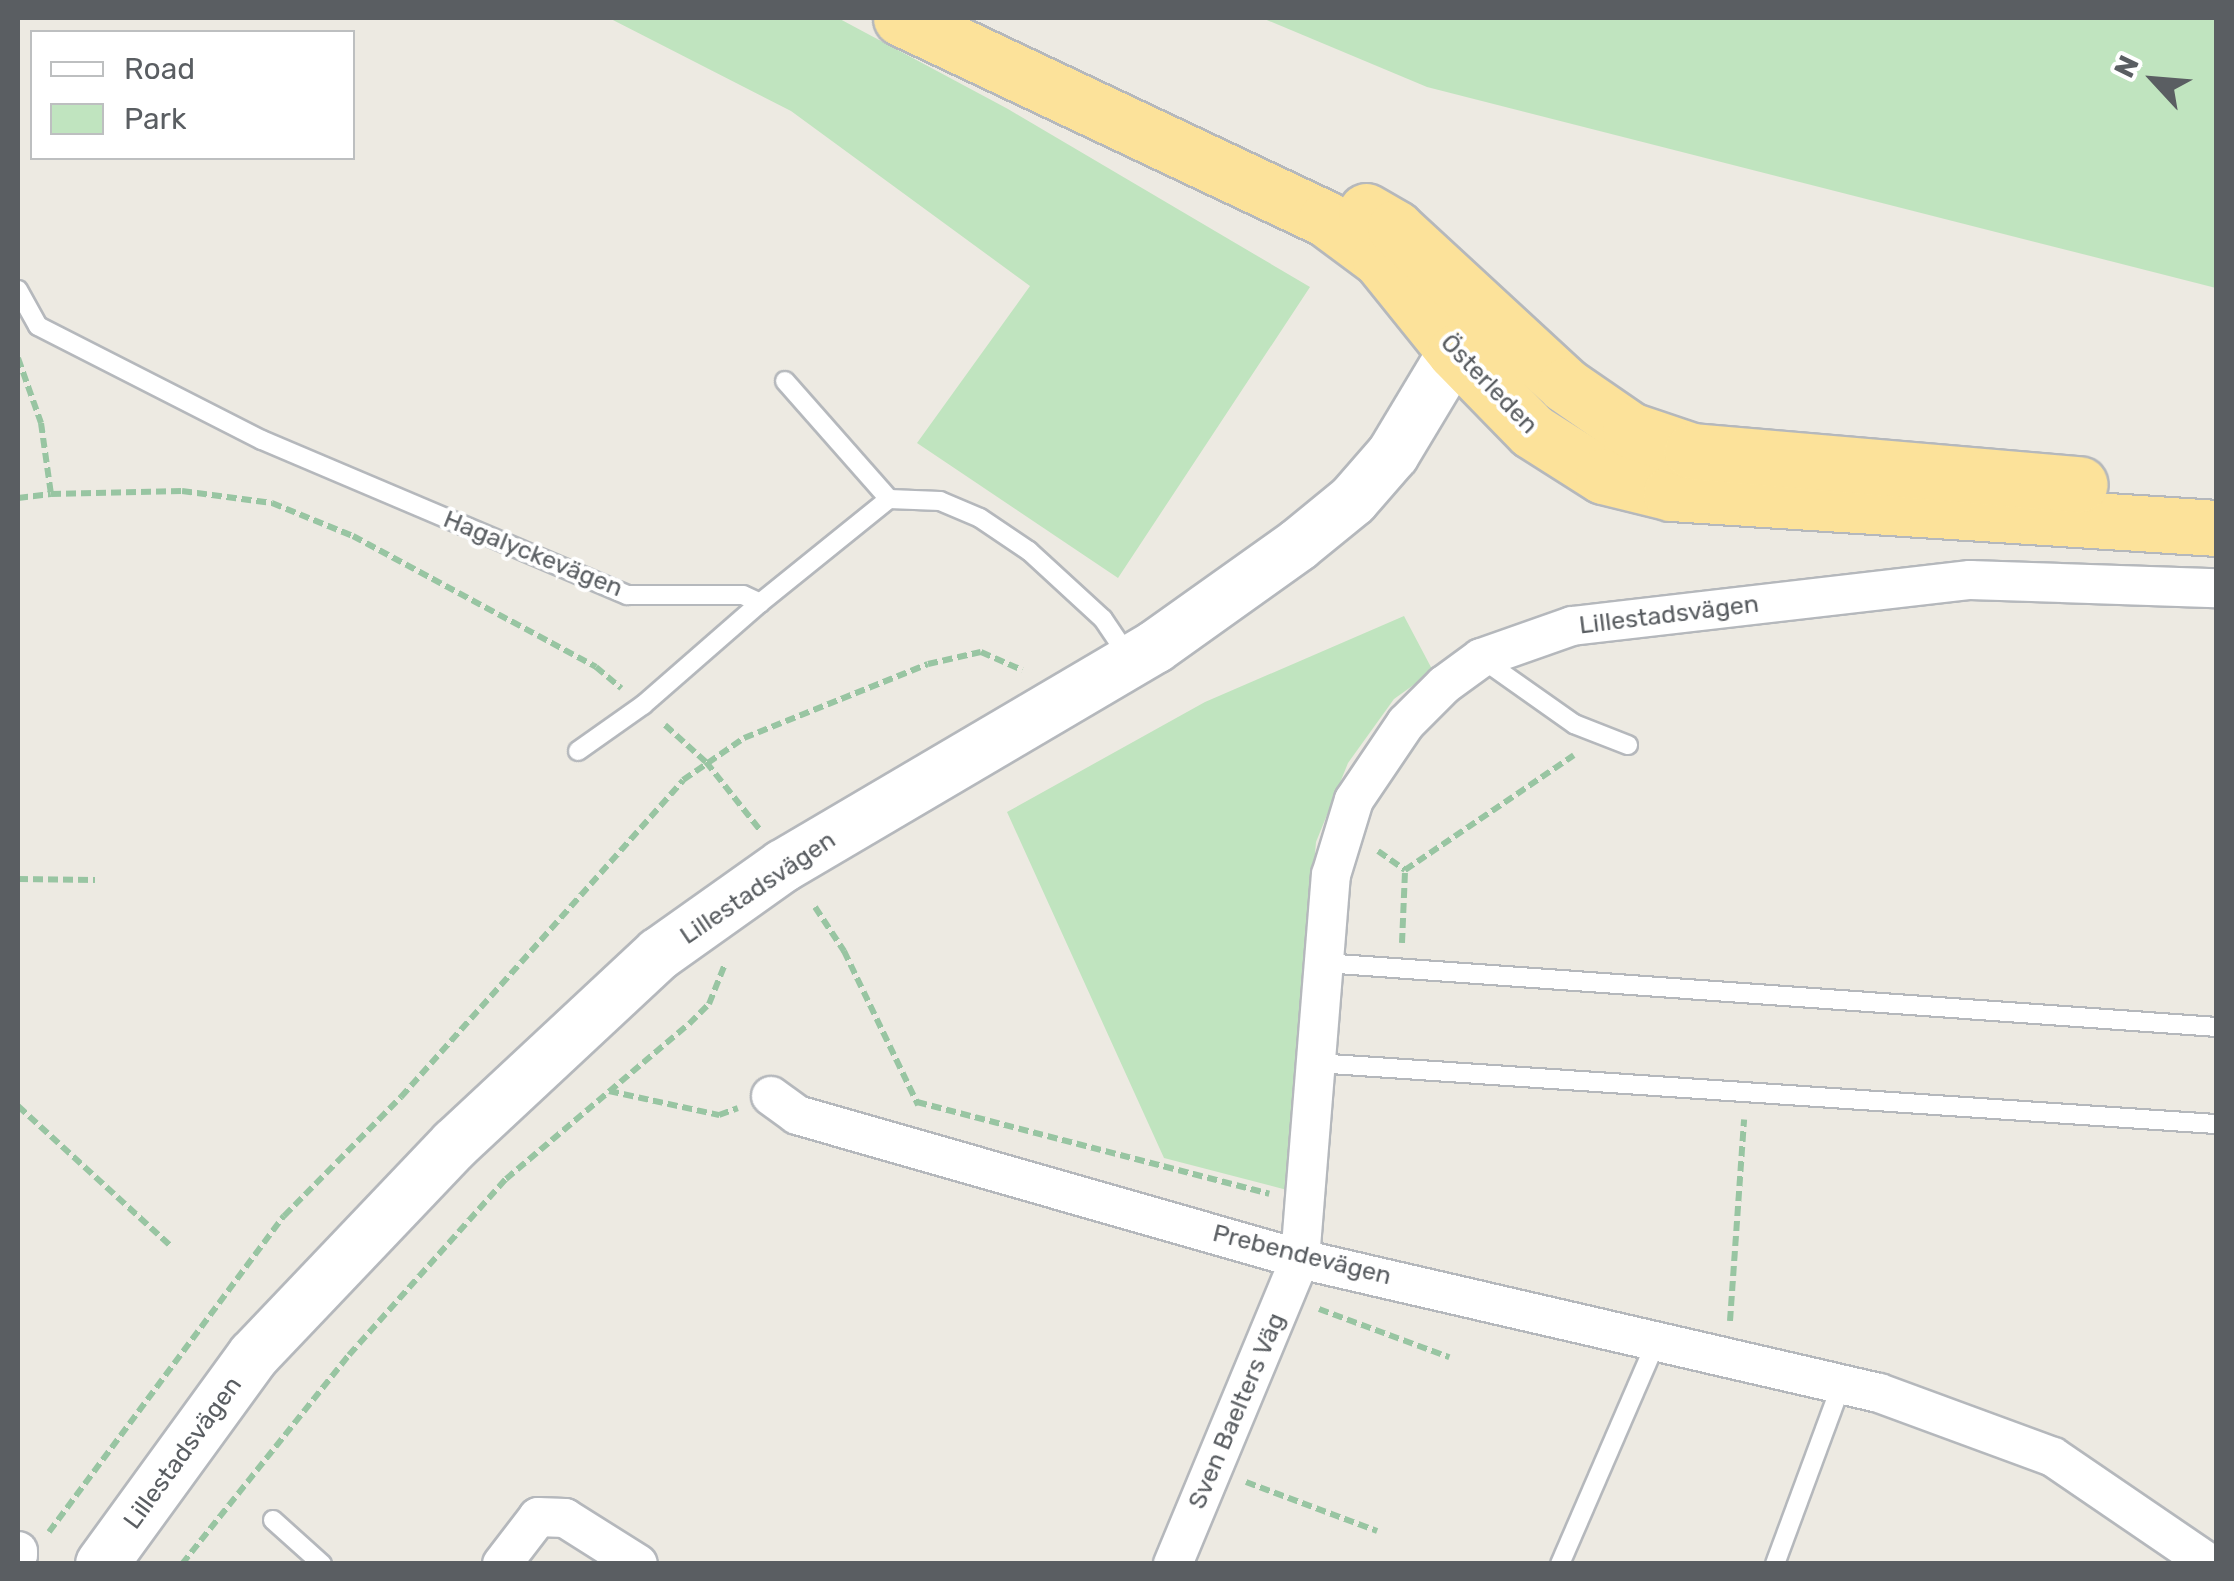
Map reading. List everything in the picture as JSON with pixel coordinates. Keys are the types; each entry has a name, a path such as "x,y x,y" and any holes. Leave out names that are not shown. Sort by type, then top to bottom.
{"highway":[{"name":"Österleden","path":"901,18 1326,219 1380,259 1455,352 1532,431 1603,476 1671,493 2216,528"},
{"name":"Österleden","path":"955,18 1331,191 1395,228 1565,384 1630,430 1692,451 1956,470 2216,501"}],"main road":[{"name":"Lillestadsvägen","path":"102,1564 254,1355 428,1172 659,954 784,866 1131,661 1353,500 1421,414 1482,304"}],"street":[{"name":"Lillestadsvägen","path":"1300,1259 1331,875 1354,800 1406,723 1481,658 1572,626 1970,580 2216,588"},
{"name":"Prebendevägen","path":"772,1096 798,1114 1300,1259 1842,1384 2053,1457 2210,1564"},
{"name":"Sven Baelters Väg","path":"1173,1564 1300,1259"},
{"path":"502,1564 538,1517 564,1518 638,1564"}],"lane":[{"name":"Hagalyckevägen","path":"18,290 38,326 262,440 627,595 742,594 760,603"},
{"path":"786,381 889,499"},
{"path":"578,751 643,705 760,603 889,499 940,501 980,518 1029,551 1104,619 1131,661"},
{"path":"1481,658 1600,738 1628,745"},
{"path":"1324,963 2216,1027"},
{"path":"1316,1063 2216,1124"},
{"path":"1560,1564 1658,1340"},
{"path":"1775,1564 1842,1384"},
{"path":"273,1520 322,1564"}],"path":[{"path":"18,358 41,423 51,494"},
{"path":"18,498 182,491 272,503 353,536 596,668 706,762 764,835"},
{"path":"18,1553 52,1529 284,1216 706,762 744,738 856,692 980,652 1024,671 1062,702"},
{"path":"1400,968 1406,870 1600,738"},
{"path":"18,879 95,880"},
{"path":"182,1564 349,1355 506,1179 709,1004 723,975 735,904"},
{"path":"815,907 844,951 929,1128 924,1152"},
{"path":"608,1091 719,1115 772,1096"},
{"path":"1728,1356 1745,1092"},
{"path":"916,1102 1305,1204"},
{"path":"18,1106 172,1246"},
{"path":"1285,1296 1449,1357"},
{"path":"1212,1470 1377,1531"}],"green space":[{"path":"609,18 838,18 1008,109 1310,287 1118,578 917,443 1030,286 791,111"},
{"path":"1262,18 2216,18 2216,288 1427,87"},
{"path":"1404,616 1433,671 1394,699 1348,763 1316,842 1287,1190 1164,1158 1007,812 1205,702"}]}
